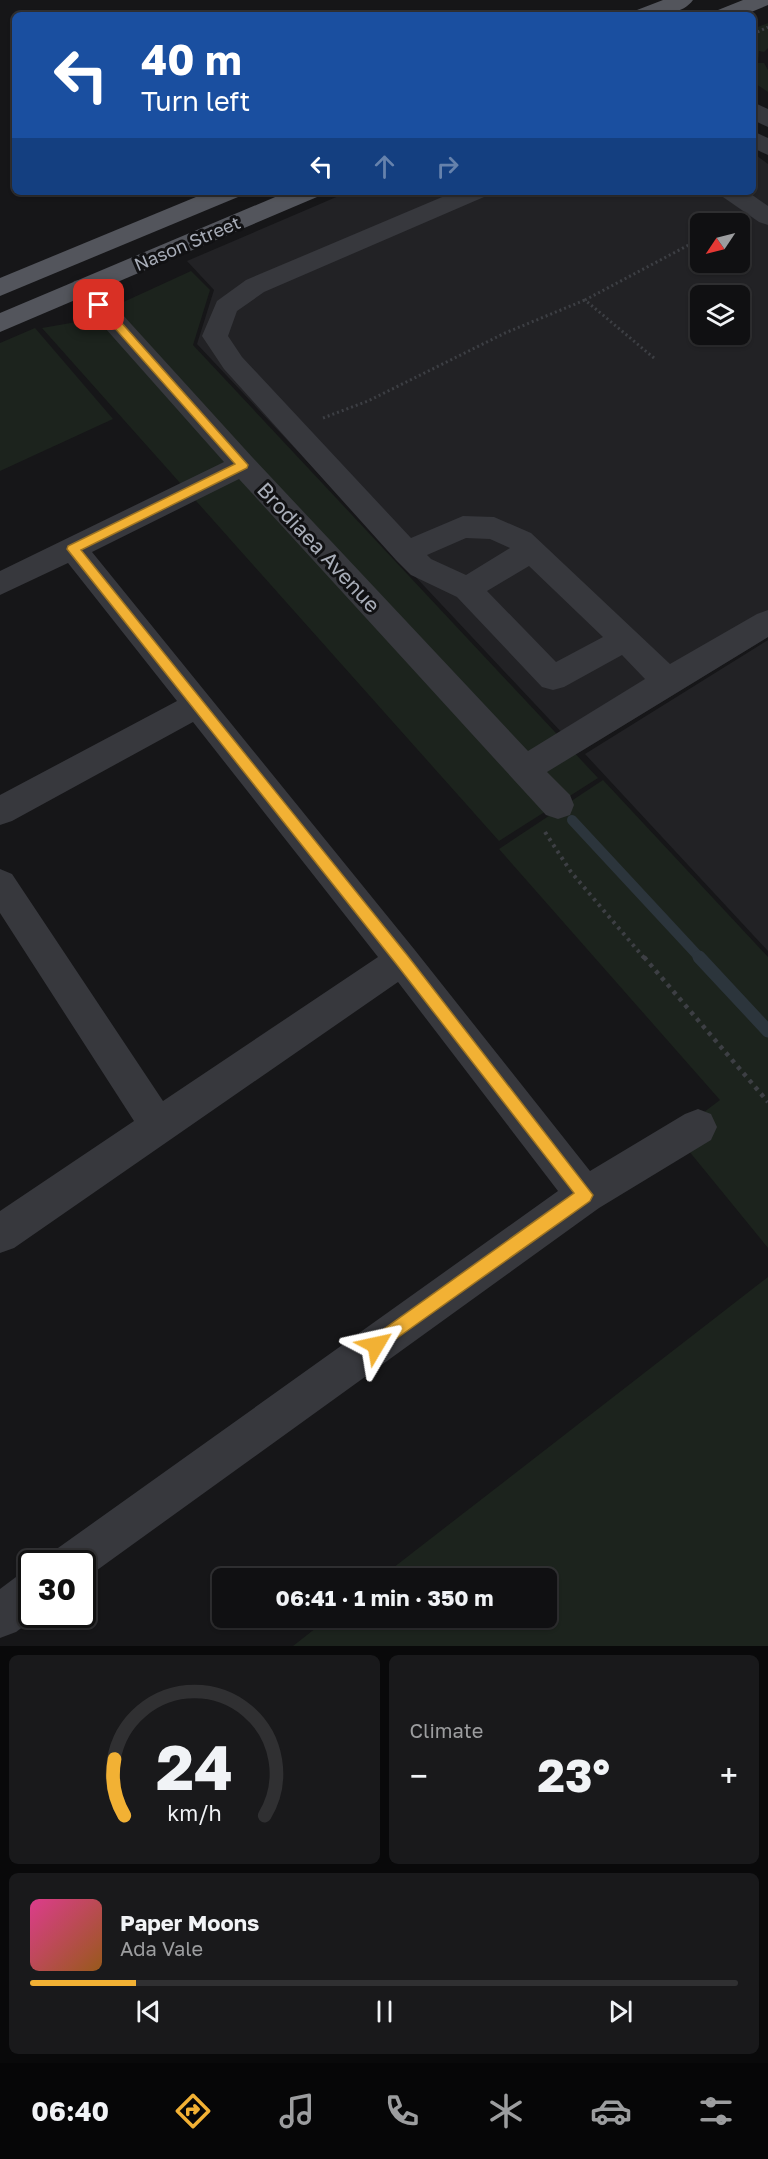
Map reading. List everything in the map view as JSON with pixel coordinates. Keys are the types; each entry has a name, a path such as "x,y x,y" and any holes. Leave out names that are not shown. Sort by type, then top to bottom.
{"main road":[{"path":"652,12 682,0"},
{"path":"733,12 761,0"},
{"name":"Nason Street","path":"0,288 222,195"},
{"path":"83,287 90,266 252,195"},
{"name":"Nason Street","path":"0,323 301,195"}],"street":[{"path":"468,195 255,286 226,307 215,336 233,363 406,552 421,567 467,589 553,678 625,639"},
{"path":"736,195 768,217"},
{"name":"Brodiaea Avenue","path":"83,287 243,465 525,769 548,814"},
{"path":"0,584 243,465"},
{"path":"406,552 462,527 494,528 521,541 668,681"},
{"path":"73,549 402,960 585,1195"},
{"path":"467,589 531,550"},
{"path":"525,769 768,622"},
{"path":"0,811 197,705"},
{"path":"0,884 158,1126"},
{"path":"0,1234 402,960"},
{"path":"91,1550 585,1195 698,1127"},
{"path":"0,1616 18,1603"}],"path":[{"path":"294,430 368,401 504,333 585,300 690,244"},
{"path":"585,300 654,358"},
{"path":"548,814 571,872 768,1102"}],"shaded area":[{"path":"768,23 768,48 764,52 759,51 758,63 764,63 768,70 768,92 756,84 756,28"},
{"path":"756,155 768,164 768,637 580,752 197,344 214,290 187,261 341,195 756,195"},
{"path":"191,271 210,290 193,345 598,778 499,841 42,328 82,321"},
{"path":"35,328 113,419 0,471 0,343"},
{"path":"768,640 768,951 585,754"},
{"path":"603,780 768,957 768,1248 675,1134 720,1100 499,849"},
{"path":"768,1277 768,1646 293,1646 316,1628 557,1628 557,1568 393,1568"}],"waterway":[{"path":"572,820 701,959"},
{"path":"699,957 768,1031"}],"route":[{"path":"99,305 243,465 73,549 402,960 585,1195 376,1345"}]}
